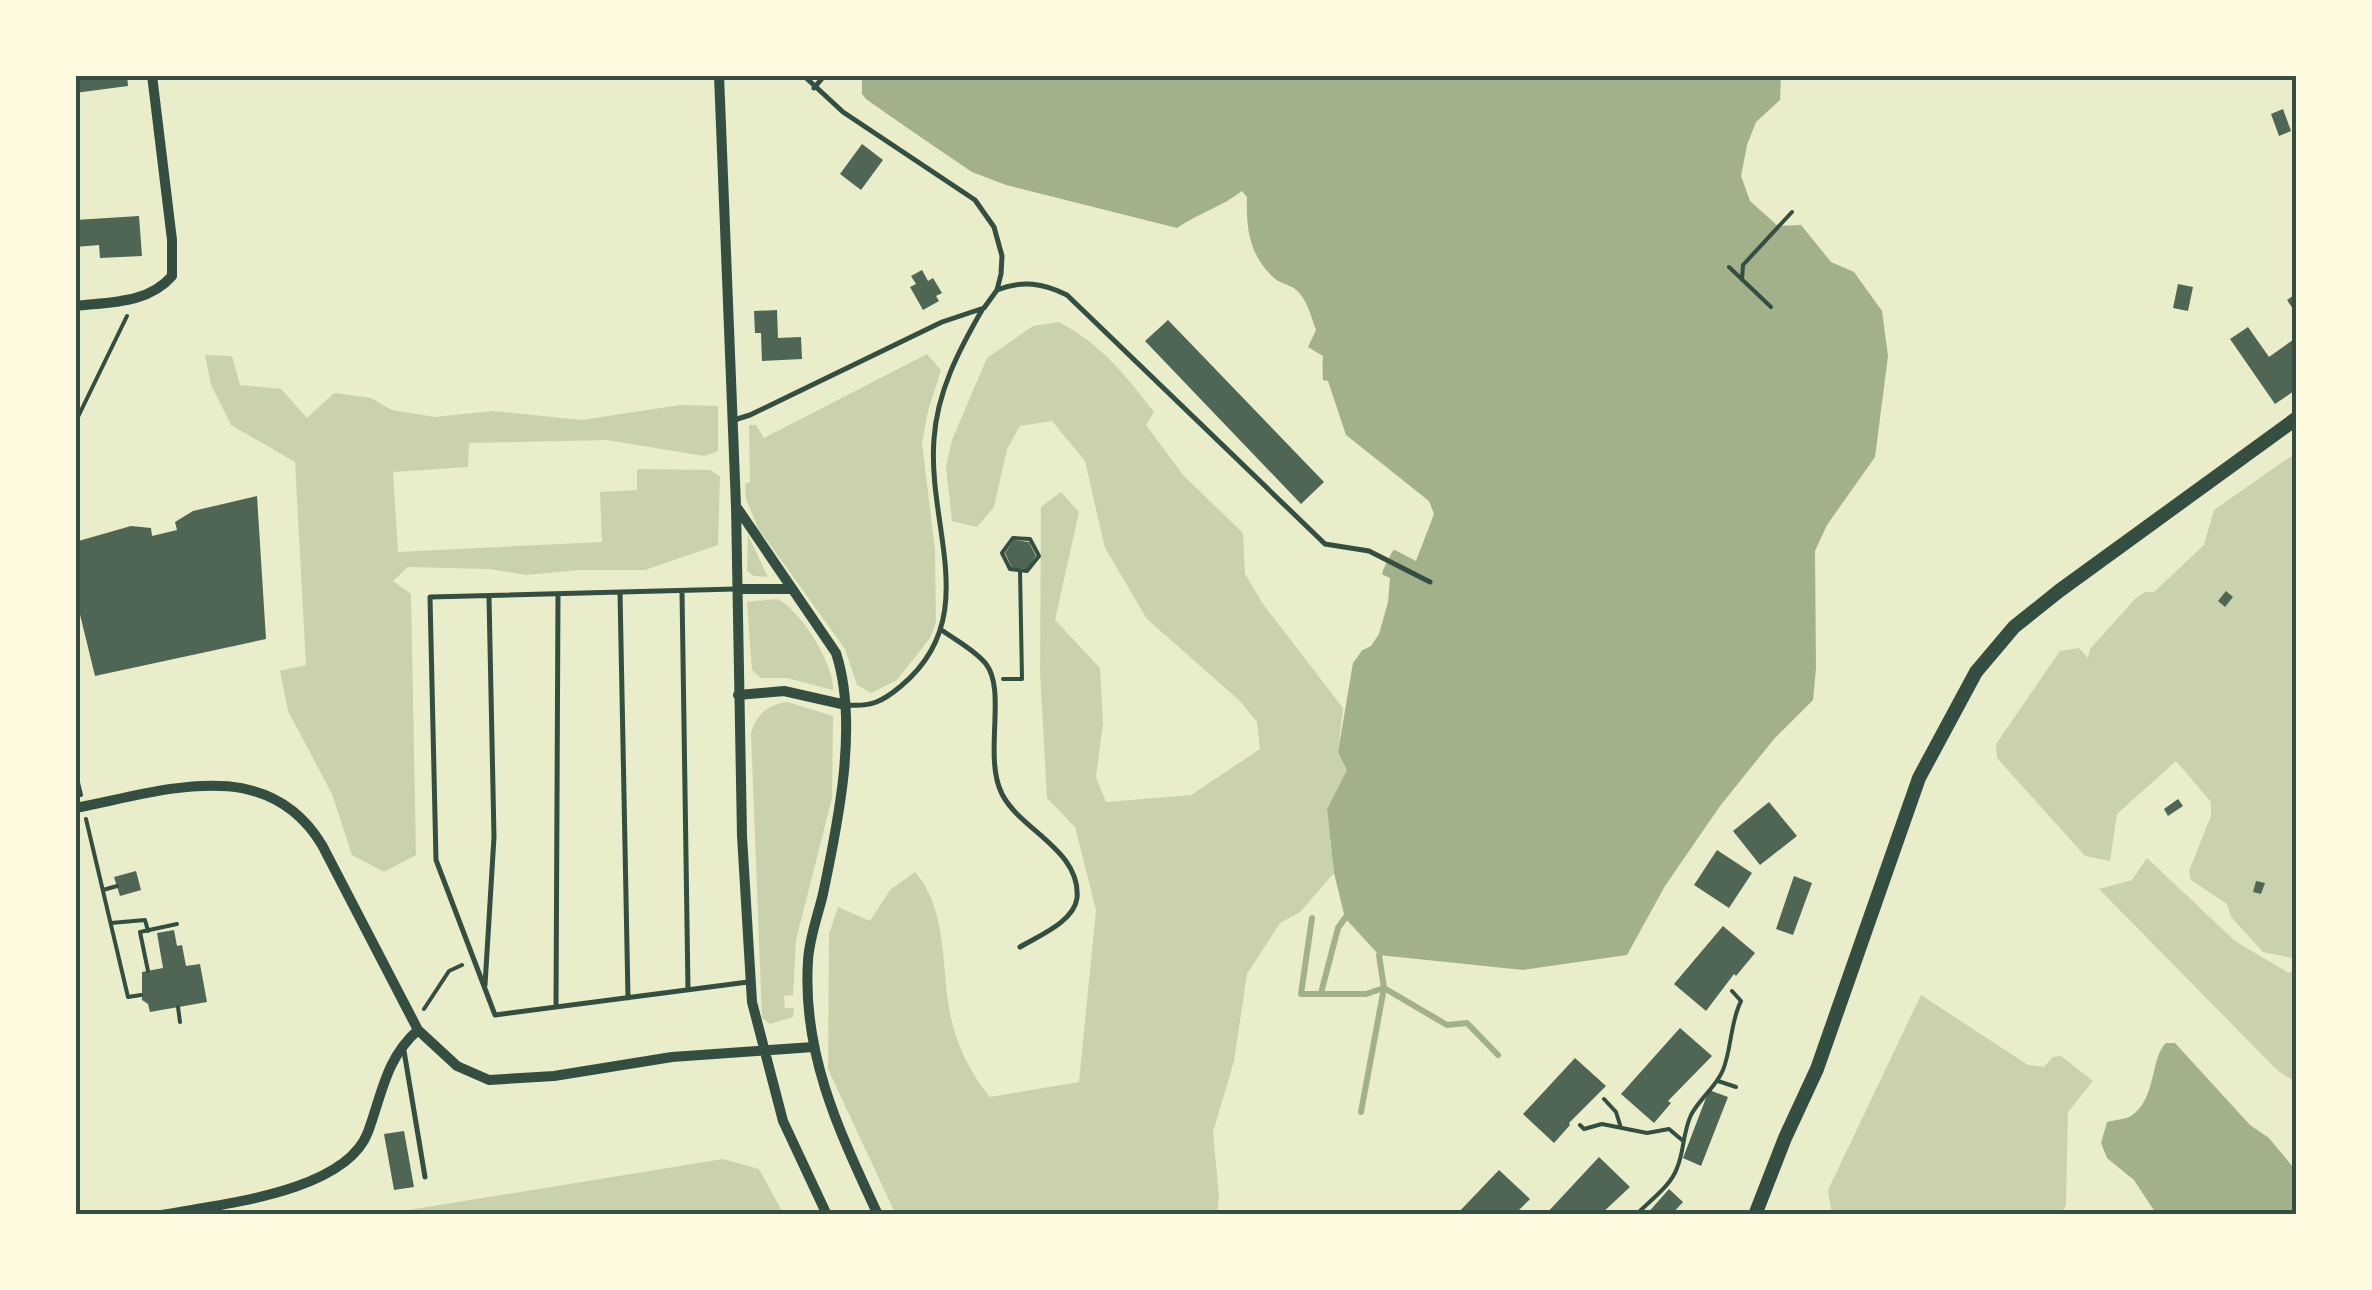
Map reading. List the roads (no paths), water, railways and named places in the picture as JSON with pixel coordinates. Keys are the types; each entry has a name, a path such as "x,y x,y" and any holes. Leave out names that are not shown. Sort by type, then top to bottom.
{"main road":[{"path":"1755,1215 1817,1069 1890,870 1919,778 1976,672 2014,627 2044,603 2297,418"}],"street":[{"path":"75,306 136,299 154,292 172,276 172,240 152,75"},
{"path":"720,75 736,506 742,836 752,1002 784,1120 828,1215"},
{"path":"736,506 836,653 844,676 846,705 839,818 808,960 813,1047 831,1113 878,1215"},
{"path":"737,589 790,589"},
{"path":"738,695 784,691 846,705"},
{"path":"79,808 176,788 230,785 283,801 312,828 418,1030 457,1066 489,1080 554,1076 672,1057 813,1047"},
{"path":"162,1215 266,1194 331,1173 352,1157 366,1137 380,1089 402,1044 418,1030"}],"lane":[{"path":"802,75 888,143 975,200 994,227 1002,256 997,290 953,364 936,423 934,473 947,604 937,645 916,676 886,700 868,707 846,705"},
{"path":"814,88 824,75"},
{"path":"997,290 1036,283 1067,295 1325,544 1369,551 1430,582"},
{"path":"733,420 942,322 984,308"},
{"path":"737,589 430,597 436,860 495,1015 751,982"},
{"path":"682,591 688,990"},
{"path":"620,592 628,998"},
{"path":"556,1008 558,594"},
{"path":"485,988 494,836 489,596"},
{"path":"942,630 987,665 993,678 992,743 997,783 1007,802 1059,853 1074,878 1076,903 1064,919 1020,947"},
{"path":"402,1044 425,1176"}],"waterway":[{"path":"1312,918 1301,994 1366,994 1384,988 1447,1025 1467,1023 1498,1055"},
{"path":"1321,993 1338,928 1345,918"},
{"path":"1361,1112 1384,988 1379,955"}]}
